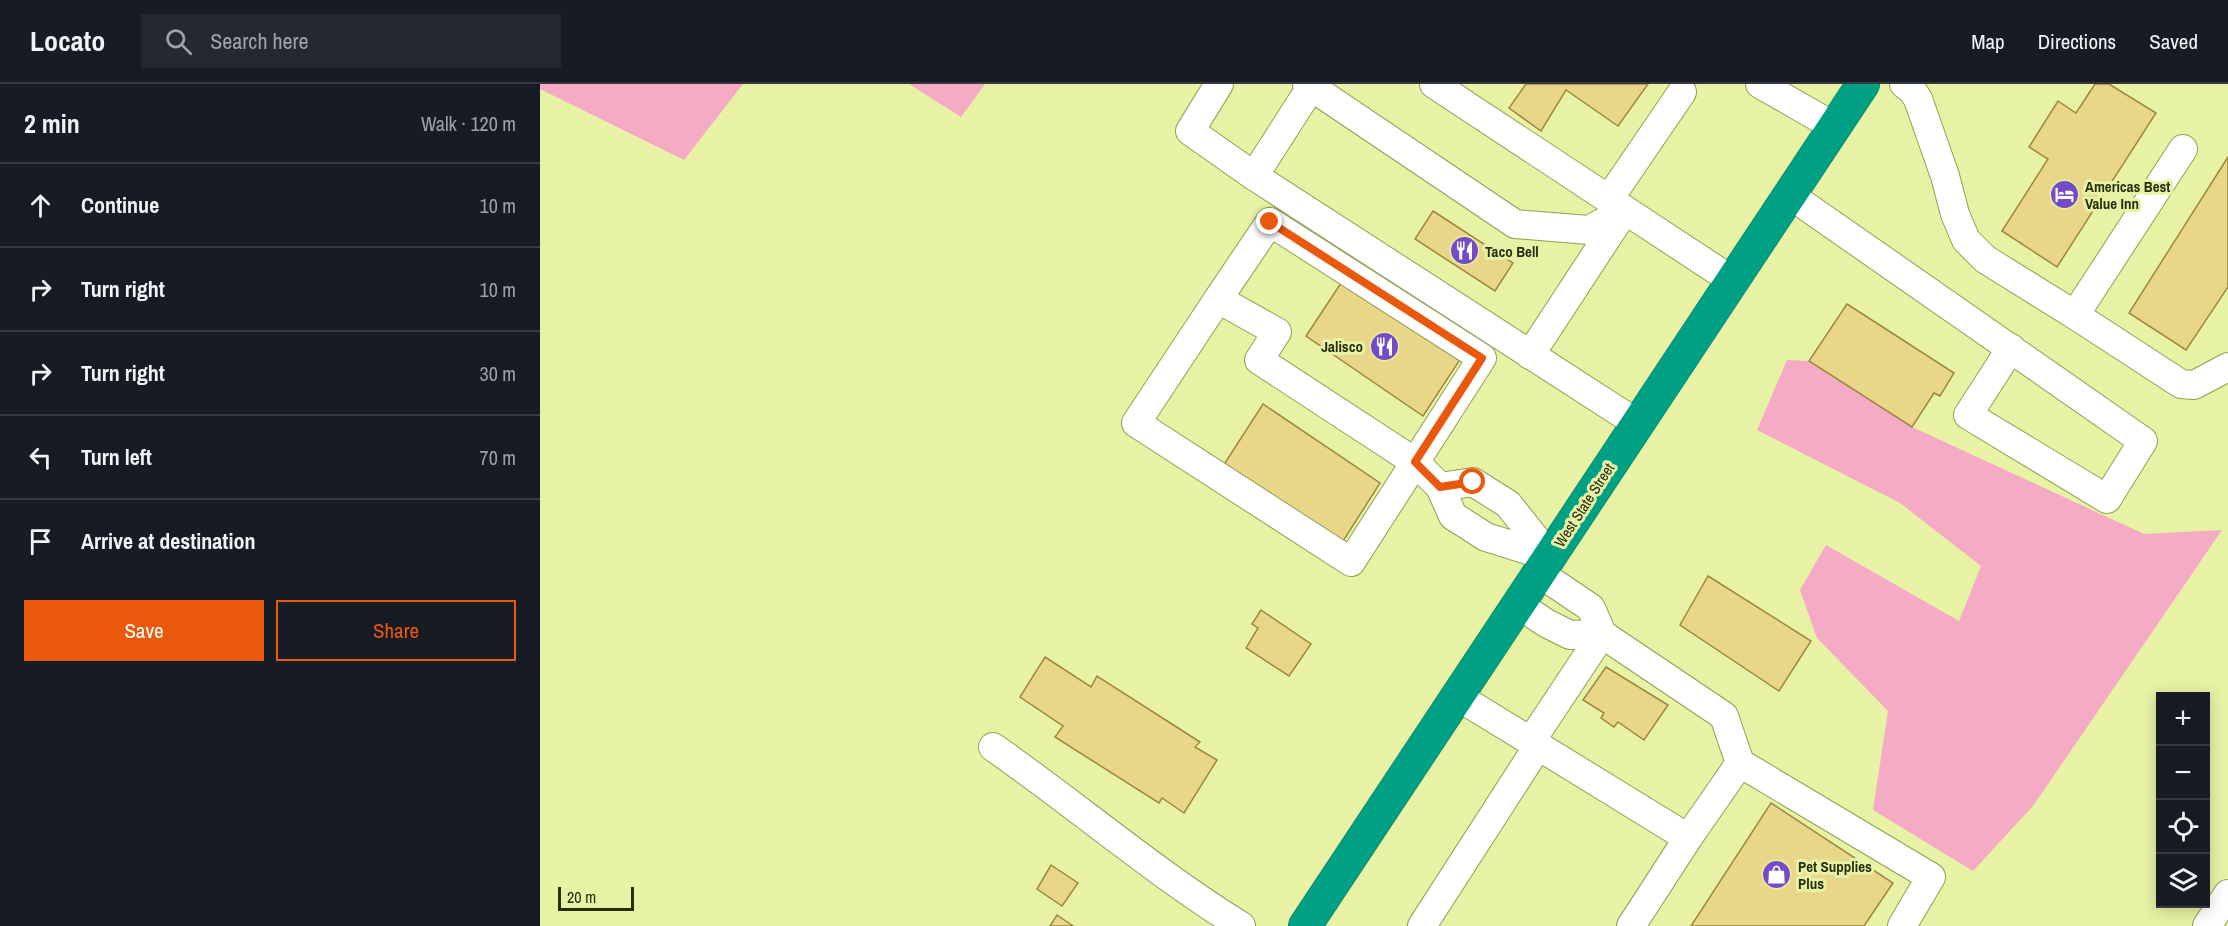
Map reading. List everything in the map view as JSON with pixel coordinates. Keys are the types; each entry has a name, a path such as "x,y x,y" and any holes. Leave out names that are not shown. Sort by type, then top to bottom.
{"highway":[{"name":"West State Street","path":"1305,926 1863,84"}],"street":[{"path":"1219,84 1190,131 1254,176 1638,424"},
{"path":"1434,84 1732,281"},
{"path":"1760,84 1835,127"},
{"path":"1904,84 1918,99 1945,176 1955,214 1966,240 1985,259 2181,384 2194,385 2223,364"},
{"path":"1254,176 1310,85 1515,224 1589,230 1617,204"},
{"path":"1530,355 1682,92"},
{"path":"2075,315 2183,150"},
{"path":"1791,195 2011,348 2143,441 2107,499 1968,415 2011,348"},
{"path":"1270,222 1482,358 1351,562 1136,423 1218,300 1270,222"},
{"path":"1218,300 1277,332 1259,360 1415,462 1440,487 1453,516 1486,537 1544,565 1591,608 1602,634 1724,716 1740,763 1931,877 1902,926"},
{"path":"1440,487 1473,482 1508,504 1544,565"},
{"path":"1518,604 1546,623 1570,634 1602,634"},
{"path":"1422,926 1602,634"},
{"path":"1457,696 1688,838"},
{"path":"993,747 1048,785 1157,870 1241,926"},
{"path":"1631,926 1740,763"},
{"path":"2207,926 2228,894"}],"shaded area":[{"path":"540,84 743,84 684,160 540,89"},
{"path":"909,84 985,84 961,117"},
{"path":"1787,360 1809,361 1912,427 2144,534 2222,530 2033,806 1973,871 1873,810 1888,711 1817,638 1800,590 1826,545 1959,621 1981,566 1900,503 1757,430"}],"building":[{"path":"1526,84 1648,84 1618,126 1566,90 1541,131 1509,108"},
{"name":"Americas Best Value Inn","path":"2095,84 2109,84 2156,113 2057,267 2002,231 2048,159 2029,147 2058,101 2076,113"},
{"path":"2228,157 2228,287 2186,350 2129,313"},
{"name":"Taco Bell","path":"1433,211 1513,263 1495,291 1415,239"},
{"name":"Jalisco","path":"1345,277 1463,355 1423,416 1306,336"},
{"path":"1847,304 1954,373 1940,396 1934,393 1912,427 1809,361"},
{"path":"1263,404 1380,483 1340,546 1223,466"},
{"path":"1708,576 1811,641 1779,691 1680,625"},
{"path":"1261,610 1311,644 1289,676 1246,648 1258,628 1252,624"},
{"path":"1045,657 1091,687 1097,676 1200,742 1195,747 1217,760 1184,813 1162,798 1159,803 1055,737 1063,726 1020,697"},
{"path":"1606,667 1668,705 1644,740 1618,722 1614,727 1601,718 1604,713 1583,700"},
{"path":"1771,803 1893,883 1864,926 1691,926"},
{"path":"1051,865 1078,883 1062,906 1037,889"},
{"path":"1057,915 1073,926 1050,926"}],"place":[{"name":"Americas Best Value Inn","path":"2064,195"},
{"name":"Taco Bell","path":"1464,251"},
{"name":"Jalisco","path":"1384,346"},
{"name":"Pet Supplies Plus","path":"1777,875"}],"route":[{"path":"1270,222 1482,358 1415,462 1440,487 1473,482"}]}
